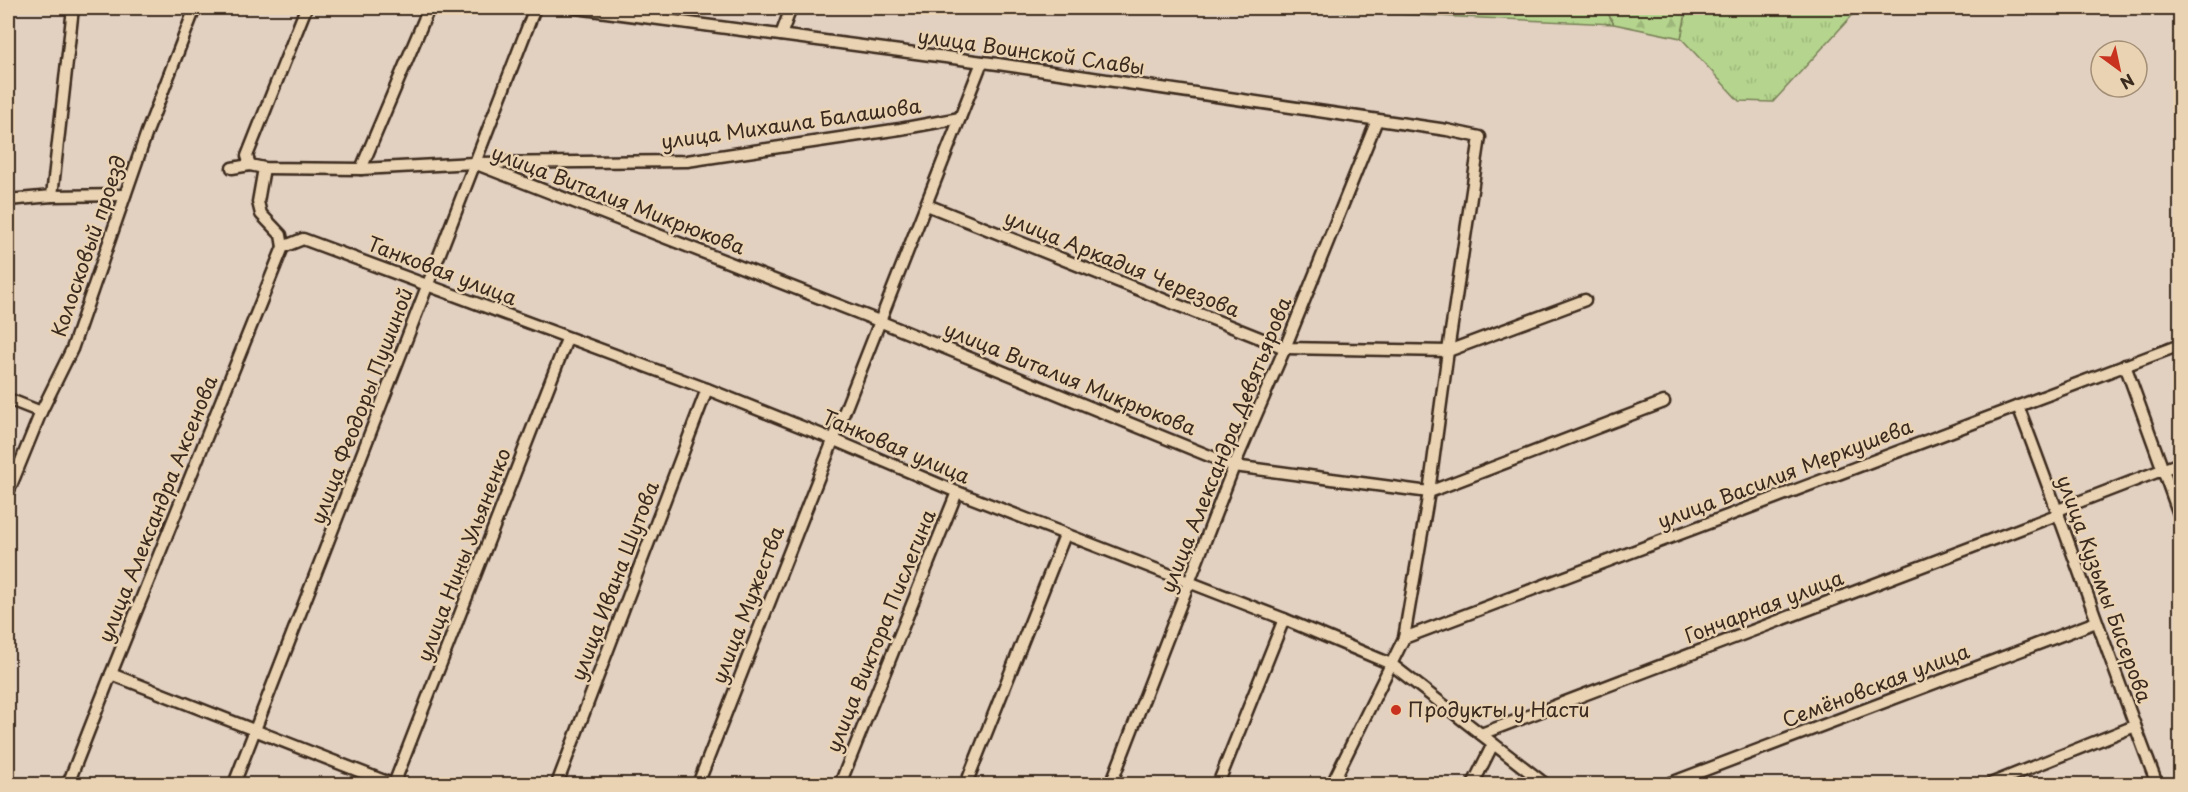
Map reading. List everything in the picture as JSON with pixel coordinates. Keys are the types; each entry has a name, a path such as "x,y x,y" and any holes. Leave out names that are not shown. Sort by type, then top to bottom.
{"street":[{"path":"52,196 73,8"},
{"name":"Колосковый проезд","path":"8,493 41,412 72,349 125,195 195,8"},
{"path":"250,165 247,156 306,8"},
{"path":"361,169 429,8"},
{"name":"улица Феодоры Пушиной","path":"234,784 535,8"},
{"name":"улица Воинской Славы","path":"576,8 982,62 1447,130 1479,137 1448,351"},
{"path":"781,35 791,8"},
{"name":"улица Мужества","path":"698,784 982,62"},
{"name":"улица Михаила Балашова","path":"232,168 250,165 264,168 361,169 474,163 687,161 960,118"},
{"name":"улица Александра Девятьярова","path":"1111,784 1234,466 1285,348 1377,120"},
{"name":"улица Виталия Микрюкова","path":"474,163 879,321 1234,466 1429,492 1664,402"},
{"path":"264,168 258,202 261,214 281,235 283,247"},
{"path":"8,200 52,196 125,195"},
{"name":"улица Аркадия Черезова","path":"927,205 1285,348 1448,351 1586,300"},
{"name":"Танковая улица","path":"283,247 303,239 429,284 567,339 707,389 957,492 1284,619 1391,664 1545,784"},
{"name":"улица Александра Аксенова","path":"68,784 283,247"},
{"name":"улица Нины Ульяненко","path":"393,784 567,339"},
{"name":"улица Василия Меркушева","path":"1404,638 2181,345"},
{"path":"1332,784 1404,638 1429,492 1448,351"},
{"path":"2125,365 2181,517"},
{"name":"улица Ивана Шутова","path":"557,784 707,389"},
{"path":"8,399 41,412"},
{"name":"улица Кузьмы Бисерова","path":"2018,406 2157,784"},
{"name":"Гончарная улица","path":"1481,734 2181,463"},
{"name":"улица Виктора Пислегина","path":"840,784 957,492"},
{"path":"966,784 1065,535"},
{"path":"1218,784 1284,619"},
{"name":"Семёновская улица","path":"1668,784 2096,622"},
{"path":"111,674 393,784"},
{"path":"1990,784 2135,726"},
{"path":"1473,784 1493,744"}],"green space":[{"path":"1259,8 1605,8 1614,24"},
{"path":"1605,8 1687,8 1681,38 1614,24"},
{"path":"1687,8 1859,8 1773,102 1739,101 1681,38"}],"place":[{"name":"Продукты у Насти","path":"1396,710"}]}
